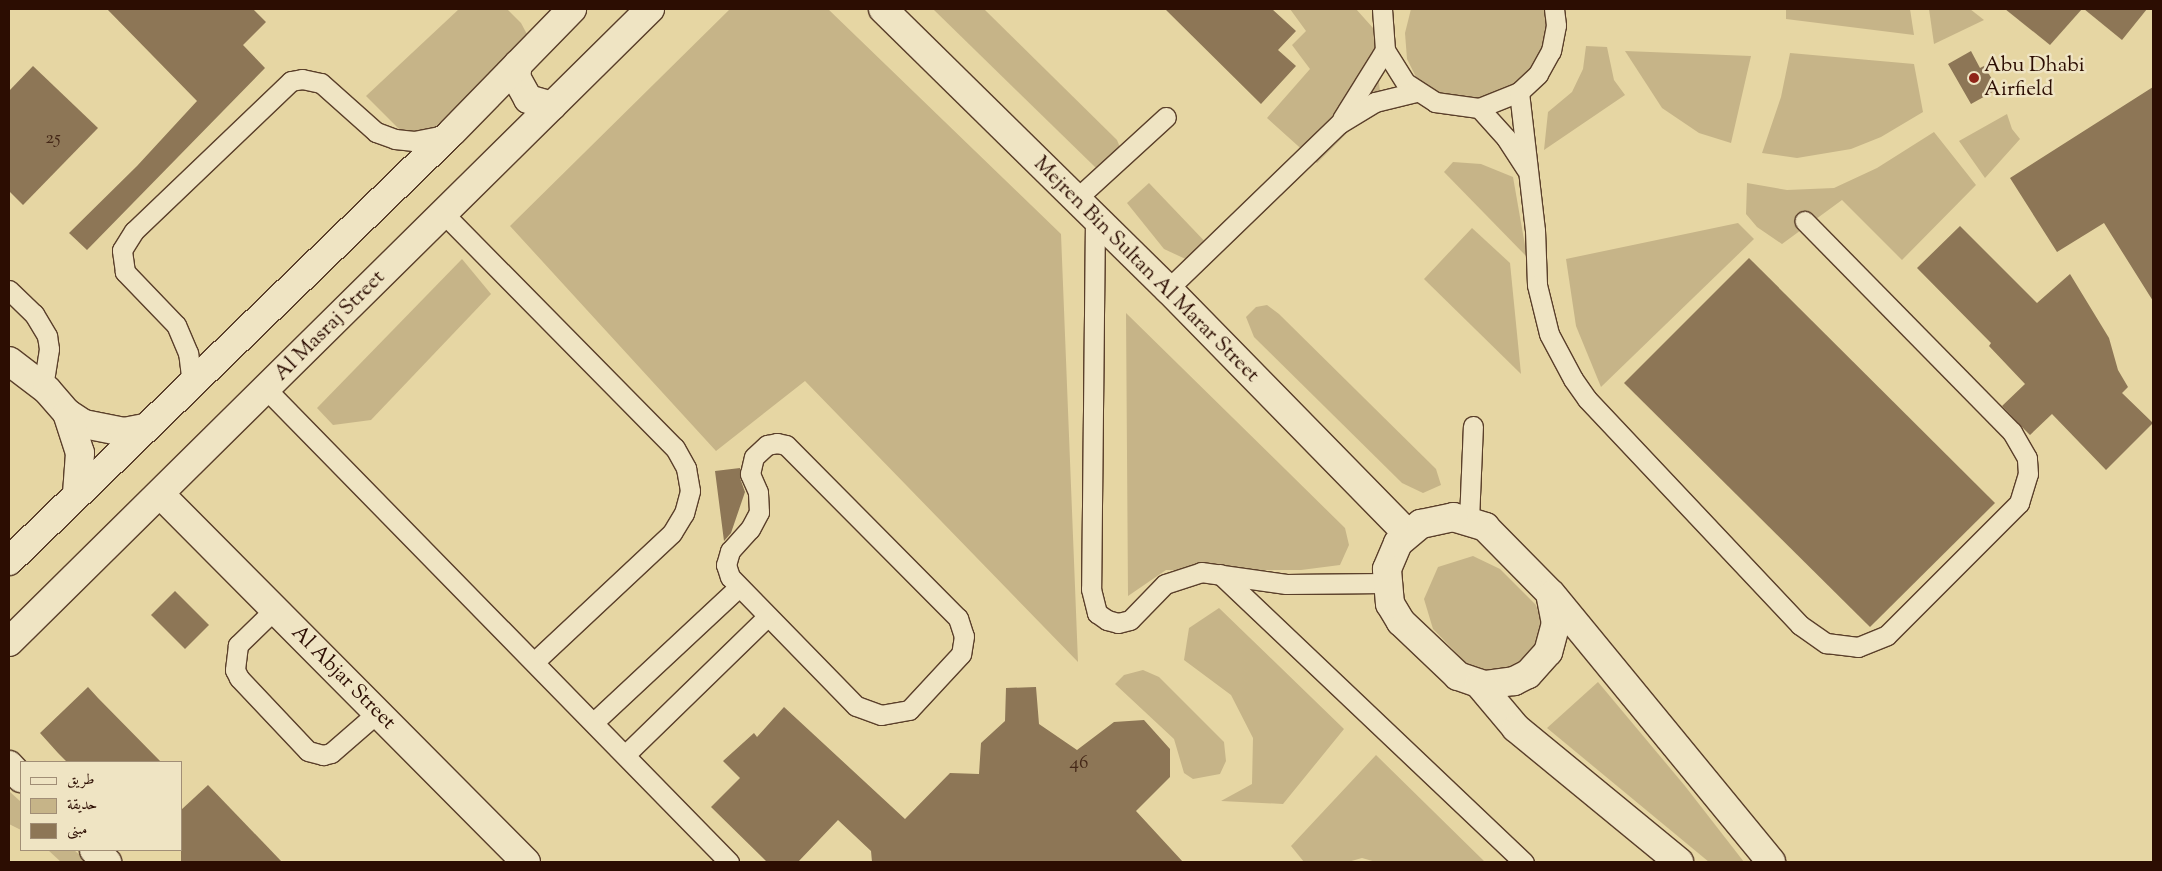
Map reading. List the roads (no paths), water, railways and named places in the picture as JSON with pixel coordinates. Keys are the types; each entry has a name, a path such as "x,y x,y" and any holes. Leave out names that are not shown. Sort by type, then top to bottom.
{"street":[{"path":"9,561 452,132 572,9"},
{"name":"Al Masraj Street","path":"12,632 160,494 650,9"},
{"name":"Mejren Bin Sultan Al Marar Street","path":"883,9 1075,200 1168,289 1407,533"},
{"path":"518,64 516,77 528,99 552,106"},
{"path":"9,361 43,387 67,413 84,424 104,430 124,432 145,428"},
{"path":"67,413 80,453 77,494"},
{"name":"Al Abjar Street","path":"160,494 526,862"},
{"path":"1550,593 1555,607 1554,638 1539,664 1514,681 1499,685 1479,684 1458,676 1401,622 1390,604 1386,583 1391,556 1407,533 1437,518 1470,520 1485,527 1550,593 1771,862"},
{"path":"1479,684 1516,728 1679,862"},
{"path":"9,765 20,777"},
{"path":"95,851 107,862"}],"lane":[{"path":"1382,9 1385,50 1398,73 1416,92 1436,102 1479,108 1519,92 1538,74 1550,51 1556,25 1554,9"},
{"path":"1339,124 1385,50"},
{"path":"192,384 192,369 184,338 176,325 125,272 122,250 134,231 261,107 292,81 312,80 321,83 376,132 395,140 434,138 452,132"},
{"path":"1168,289 1339,124 1375,102 1416,92"},
{"path":"1519,92 1542,310 1560,357 1572,379 1587,399 1800,625 1826,643 1858,647 1887,634 2019,503 2028,474 2027,458 2012,432 1805,222"},
{"path":"1479,108 1506,138 1528,172"},
{"path":"1075,200 1166,117"},
{"path":"443,213 675,448 686,468 690,491 684,513 672,533 535,661"},
{"path":"1095,219 1092,602 1097,613 1106,620 1118,623 1130,620 1164,584 1191,574 1220,574 1294,584 1386,583"},
{"path":"9,290 34,314 48,336 49,349 43,387"},
{"path":"266,389 535,661 729,862"},
{"path":"1470,520 1472,426"},
{"path":"767,445 786,445 958,618 964,646 956,662 909,710 881,715 856,706 739,587 730,578 726,565 730,551 750,529 759,512 758,492 750,474 754,457 767,445"},
{"path":"1220,574 1524,862"},
{"path":"594,722 739,587"},
{"path":"275,609 238,645 235,670 239,678 308,751 323,756 331,753 377,713"},
{"path":"625,755 768,616"}],"place":[{"name":"Abu Dhabi Airfield","path":"1974,78"}]}
